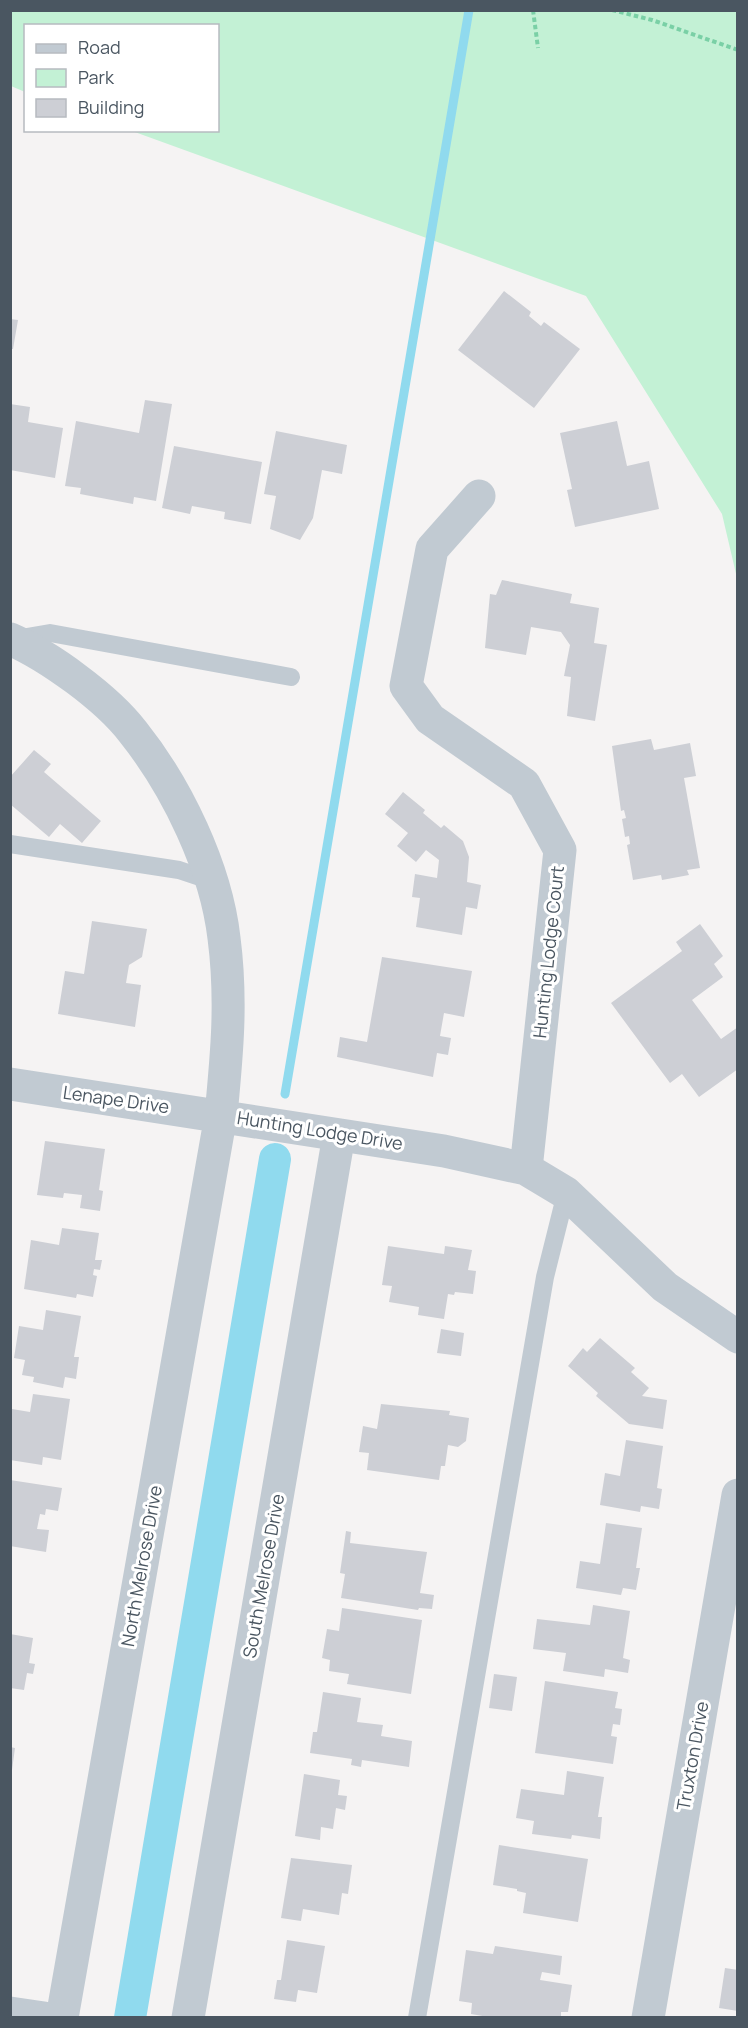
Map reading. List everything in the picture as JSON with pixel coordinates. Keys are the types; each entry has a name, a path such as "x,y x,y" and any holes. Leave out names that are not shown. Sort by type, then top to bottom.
{"street":[{"name":"Hunting Lodge Court","path":"479,496 432,549 406,686 430,719 524,784 560,850 526,1169"},
{"name":"Hunting Lodge Drive","path":"12,639 74,676 133,731 179,801 212,881 224,936 230,1019 222,1115 444,1151 526,1169 566,1193 665,1287 738,1338"},
{"name":"Lenape Drive","path":"10,1084 222,1115"},
{"name":"North Melrose Drive","path":"62,2018 222,1115"},
{"name":"South Melrose Drive","path":"188,2018 339,1135"},
{"name":"Truxton Drive","path":"648,2018 730,1583 738,1495"},
{"path":"10,2013 44,2018"}],"lane":[{"path":"12,639 51,633 291,677"},
{"path":"10,844 179,870 212,881"},
{"path":"417,2018 545,1276 566,1193"}],"path":[{"path":"533,10 538,48"},
{"path":"612,10 652,20 738,50"}],"green space":[{"path":"10,11 737,11 737,578 722,514 586,296 135,132 219,132 219,24 24,24 24,92 11,86"}],"building":[{"path":"504,291 531,312 529,316 541,326 544,322 580,349 534,408 458,350"},
{"path":"10,319 18,320 13,349 10,349"},
{"path":"145,400 172,404 156,501 134,497 133,504 80,494 81,488 65,486 76,421 139,433"},
{"path":"10,404 30,407 28,422 63,428 55,478 10,470"},
{"path":"617,421 627,466 649,461 659,509 575,527 567,490 572,489 560,433"},
{"path":"276,431 347,445 342,474 322,470 313,518 300,540 270,529 276,496 264,494"},
{"path":"174,446 262,462 251,524 224,519 225,512 192,506 190,514 162,508"},
{"path":"502,580 572,594 570,603 599,608 594,643 607,645 595,721 567,716 571,677 564,676 570,645 561,632 531,627 526,655 485,648 490,594 496,595"},
{"path":"651,739 654,750 690,743 696,776 684,778 700,868 687,870 689,875 662,880 661,875 633,880 627,845 630,844 629,836 625,837 622,819 626,818 624,810 621,811 612,746"},
{"path":"34,750 51,764 44,772 101,821 82,843 60,824 49,837 10,804 10,777"},
{"path":"403,792 425,810 423,813 441,828 444,825 463,841 469,857 467,882 481,885 477,909 466,907 462,935 416,927 420,898 412,897 415,874 437,878 439,860 426,850 416,862 397,846 408,833 385,814"},
{"path":"92,921 147,929 142,957 129,965 126,983 141,985 135,1027 58,1014 65,971 84,974"},
{"path":"700,924 723,956 714,964 723,977 692,1000 721,1039 738,1027 738,1069 699,1097 682,1074 670,1083 611,1003 682,951 676,942"},
{"path":"382,957 472,971 464,1017 444,1013 440,1036 451,1038 448,1055 437,1053 433,1077 337,1057 340,1037 367,1042"},
{"path":"45,1141 105,1149 99,1190 103,1191 100,1211 80,1208 82,1195 64,1193 63,1198 37,1195"},
{"path":"62,1228 99,1233 95,1260 102,1260 100,1270 94,1269 93,1275 97,1276 93,1297 77,1294 76,1298 24,1289 31,1240 59,1245"},
{"path":"388,1246 444,1254 445,1246 472,1250 468,1270 476,1271 473,1294 455,1292 454,1295 448,1294 444,1319 418,1315 419,1307 389,1302 392,1286 382,1285"},
{"path":"46,1310 81,1316 74,1357 79,1357 76,1379 65,1377 63,1388 33,1382 34,1377 22,1375 25,1360 14,1358 19,1326 43,1330"},
{"path":"441,1329 464,1333 461,1356 437,1353"},
{"path":"600,1338 635,1368 631,1372 649,1388 642,1396 667,1400 663,1429 629,1424 596,1396 598,1393 568,1366 583,1348 587,1352"},
{"path":"33,1394 70,1399 61,1460 43,1457 42,1465 10,1460 12,1409 30,1412"},
{"path":"381,1404 450,1411 449,1415 469,1418 466,1441 458,1447 448,1445 445,1466 441,1466 439,1480 367,1470 369,1453 359,1452 363,1426 377,1429"},
{"path":"626,1440 663,1446 657,1488 662,1489 659,1509 641,1506 640,1512 600,1505 605,1473 620,1476"},
{"path":"10,1480 62,1488 58,1511 46,1509 45,1515 40,1514 37,1529 49,1530 46,1552 10,1546"},
{"path":"606,1523 642,1528 636,1568 640,1568 636,1590 623,1588 621,1595 576,1588 580,1561 600,1564"},
{"path":"346,1531 351,1532 350,1543 427,1552 420,1593 434,1595 432,1609 419,1608 418,1610 341,1598 345,1574 340,1573"},
{"path":"593,1605 630,1611 623,1658 630,1660 628,1673 605,1669 604,1677 563,1671 566,1653 533,1649 537,1619 590,1625"},
{"path":"342,1608 422,1620 411,1694 347,1684 349,1674 329,1671 330,1660 322,1658 327,1629 339,1631"},
{"path":"10,1634 33,1638 29,1663 35,1664 33,1674 27,1673 24,1690 10,1688"},
{"path":"494,1674 517,1677 512,1711 489,1708"},
{"path":"545,1681 618,1692 615,1708 622,1709 620,1725 613,1724 611,1736 617,1737 613,1764 535,1753"},
{"path":"323,1692 361,1698 357,1722 383,1725 381,1736 412,1741 409,1767 362,1760 361,1767 351,1765 352,1759 310,1753 313,1732 317,1732"},
{"path":"10,1747 15,1748 12,1770 10,1770"},
{"path":"567,1771 604,1777 598,1817 602,1817 600,1839 572,1835 571,1839 532,1834 534,1821 516,1818 521,1789 564,1795"},
{"path":"304,1774 340,1780 338,1795 347,1796 345,1810 336,1808 333,1829 321,1827 320,1840 295,1836"},
{"path":"499,1845 588,1859 578,1922 523,1913 526,1893 493,1885"},
{"path":"291,1858 352,1865 348,1894 342,1893 339,1915 303,1909 301,1921 281,1918"},
{"path":"287,1940 325,1946 317,1993 298,1990 296,2002 274,1999 277,1980 281,1980"},
{"path":"495,1946 562,1956 560,1975 542,1972 540,1980 572,1985 568,2012 561,2012 561,2018 494,2018 471,2014 472,2003 459,2001 466,1950 493,1954"},
{"path":"725,1968 738,1970 738,2011 719,2008"}],"waterway":[{"path":"285,1094 469,10"},
{"path":"130,2018 275,1159"}]}
